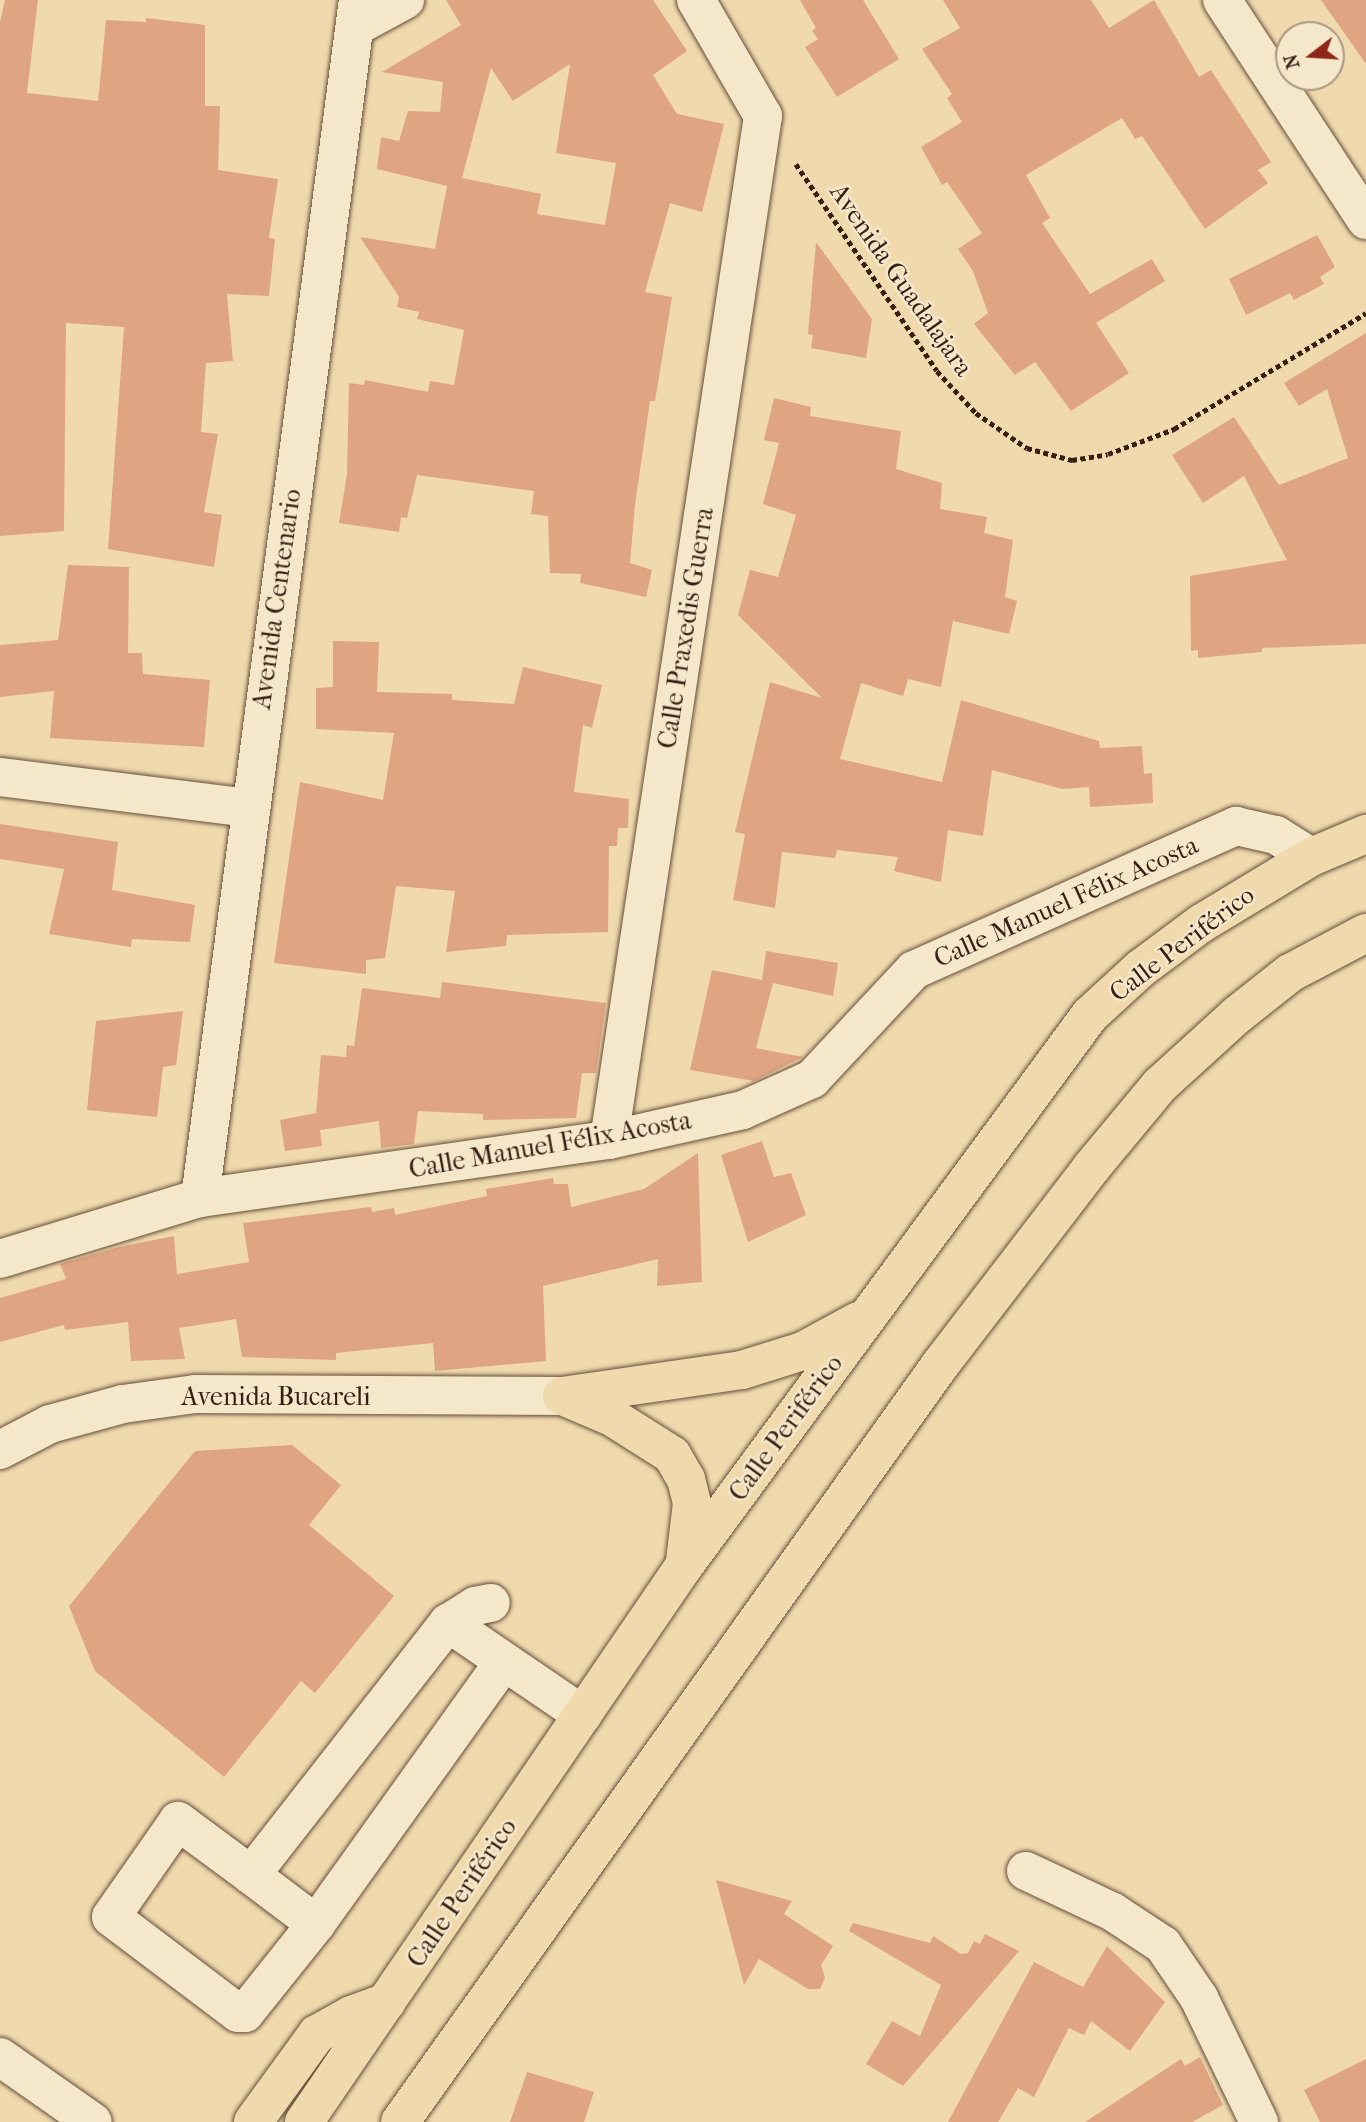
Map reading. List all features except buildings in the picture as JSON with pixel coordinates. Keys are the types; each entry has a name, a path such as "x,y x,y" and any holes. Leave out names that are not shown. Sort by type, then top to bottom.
{"highway":[{"name":"Calle Periférico","path":"304,2122 684,1566 1090,1015 1140,969 1202,923 1311,857 1366,834"},
{"path":"400,2122 940,1365 1091,1168 1160,1085 1237,1015 1290,973 1366,933"},
{"path":"562,1396 680,1381 778,1361 869,1315"},
{"path":"562,1396 612,1416 672,1455 686,1479 692,1503 684,1566"},
{"path":"253,2122 317,2034 351,2015 387,2002"}],"street":[{"path":"357,13 405,0"},
{"path":"696,0 763,116"},
{"path":"1222,0 1366,220"},
{"name":"Avenida Centenario","path":"200,1198 249,808 357,13"},
{"name":"Calle Praxedis Guerra","path":"609,1140 763,116"},
{"path":"0,777 249,808"},
{"name":"Calle Manuel Félix Acosta","path":"0,1259 200,1198 609,1140 743,1110 779,1097 813,1079 914,970 1236,825 1276,835 1311,857"},
{"name":"Avenida Bucareli","path":"0,1450 50,1424 123,1404 195,1394 562,1396"},
{"path":"251,1875 448,1623 475,1606 491,1602"},
{"path":"448,1623 583,1715"},
{"path":"316,1924 178,1821 111,1917 238,2013 251,2008 316,1924 504,1661"},
{"path":"1026,1871 1114,1912 1163,1945 1199,1998 1259,2122"},
{"path":"0,2057 93,2122"}],"path":[{"name":"Avenida Guadalajara","path":"763,116 937,371 976,413 1027,448 1072,460 1108,454 1174,429 1366,313"}]}
